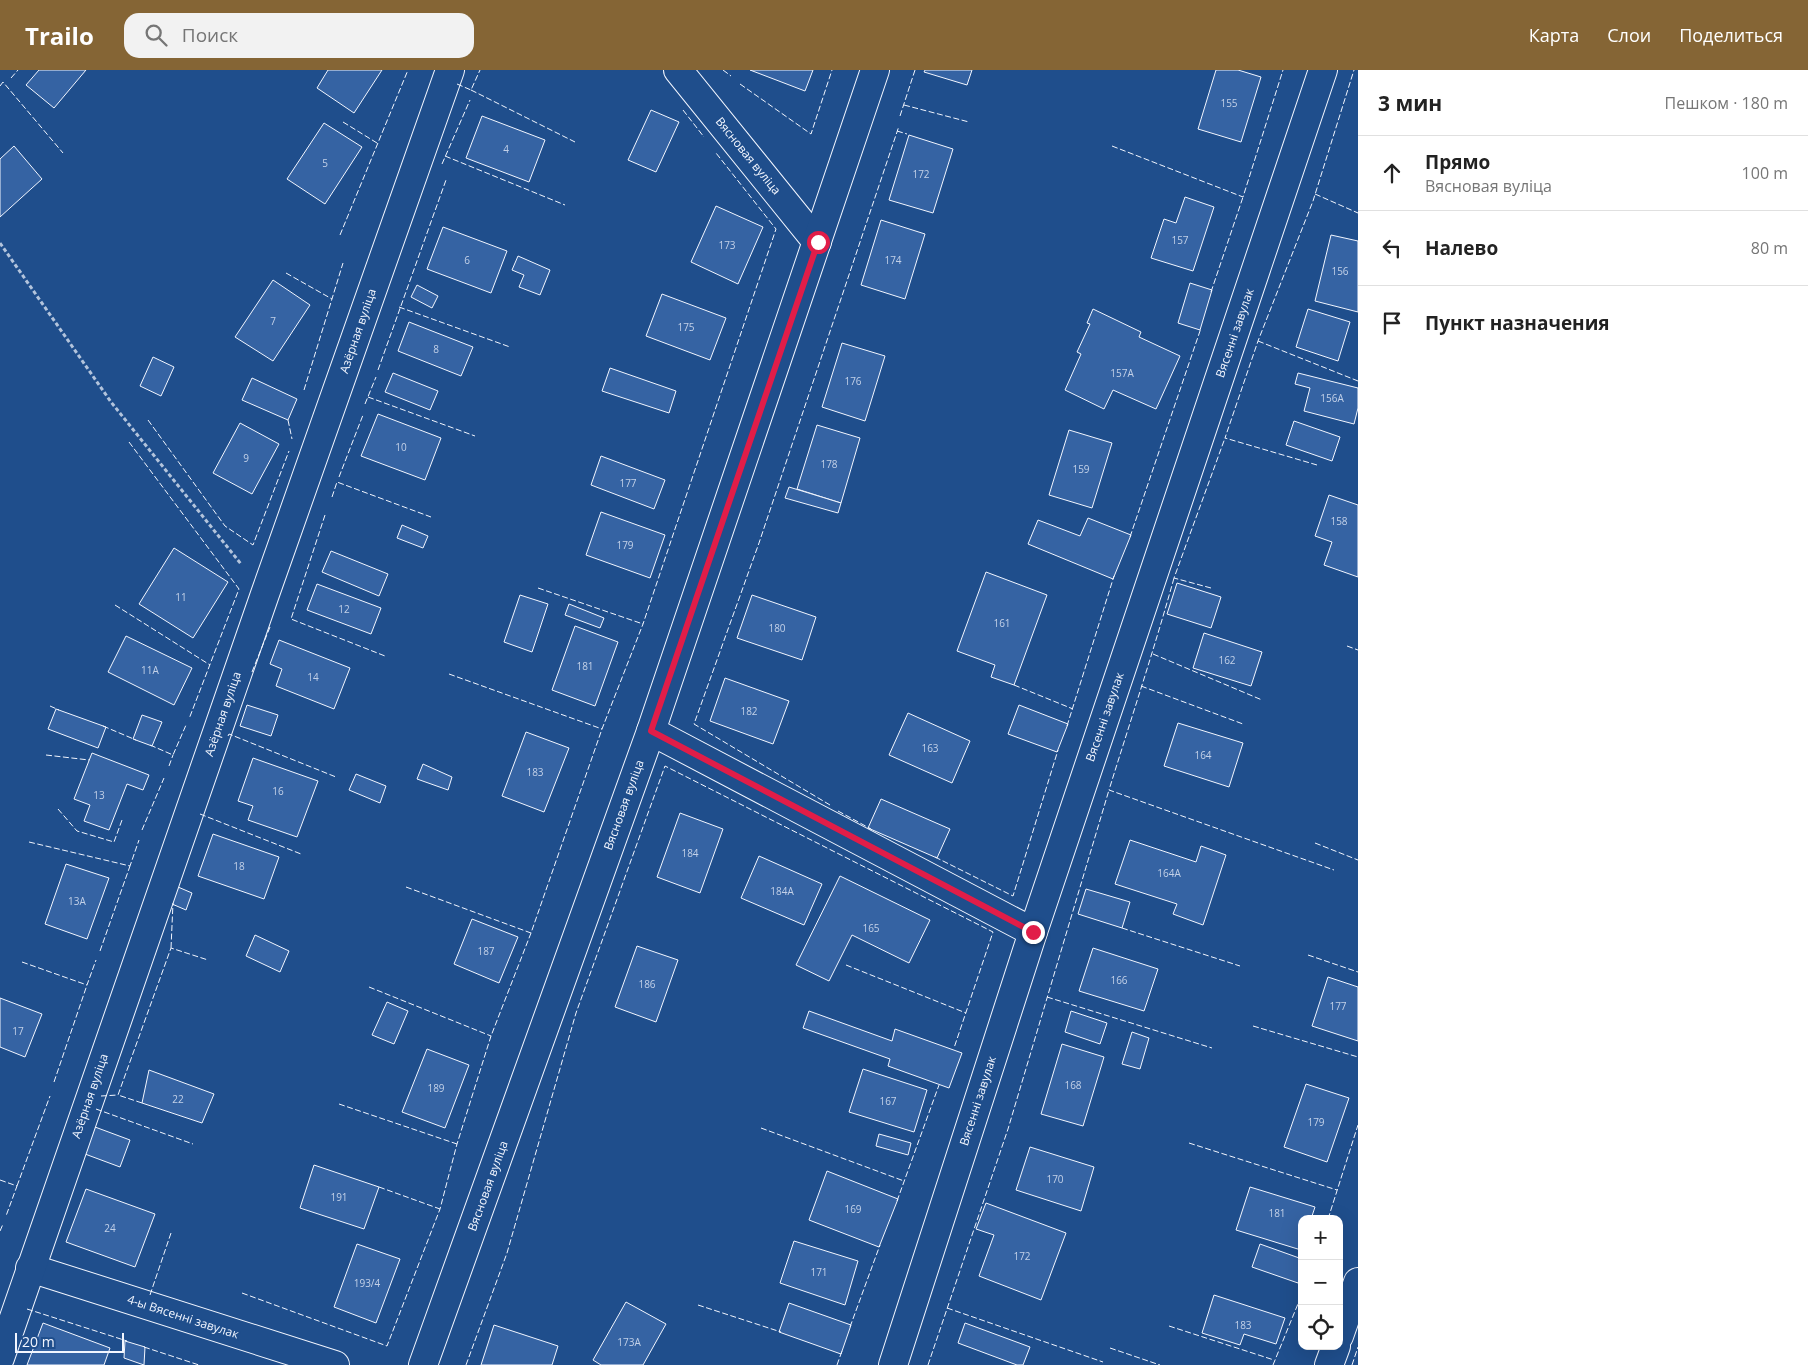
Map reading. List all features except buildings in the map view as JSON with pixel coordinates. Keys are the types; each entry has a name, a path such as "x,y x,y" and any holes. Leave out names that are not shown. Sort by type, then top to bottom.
{"street":[{"name":"Азёрная вуліца","path":"0,1358 265,594 450,70"},
{"name":"Вясновая вуліца","path":"678,70 818,242"},
{"name":"Вясновая вуліца","path":"423,1365 651,731 875,70"},
{"name":"Вясенні завулак","path":"893,1365 1033,932 1323,70"},
{"path":"651,731 1033,932"},
{"name":"4-ы Вясенні завулак","path":"30,1268 336,1365"},
{"path":"1343,1325 1358,1282"},
{"path":"1329,1365 1335,1350"}],"path":[{"path":"0,243 111,402 265,594"}],"fence":[{"path":"11,78 18,70"},
{"path":"340,235 408,70"},
{"path":"457,84 471,90 480,70"},
{"path":"723,70 731,76"},
{"path":"740,84 811,134 832,70"},
{"path":"900,116 915,70"},
{"path":"1112,146 1243,197 1283,70"},
{"path":"1317,465 1225,438 1258,341 1313,201 1354,70"},
{"path":"0,86 3,82 63,153"},
{"path":"471,90 575,142"},
{"path":"442,164 470,100"},
{"path":"904,105 969,122"},
{"path":"683,110 704,137"},
{"path":"343,122 377,143"},
{"path":"830,805 694,724 759,543 899,126"},
{"path":"897,131 907,134"},
{"path":"242,1293 387,1346 440,1209 457,1144 491,1036 531,933 602,729 643,624 776,229 716,153"},
{"path":"445,156 565,205"},
{"path":"378,370 446,180"},
{"path":"1315,194 1358,213"},
{"path":"1211,292 1243,197"},
{"path":"304,390 343,263"},
{"path":"286,273 332,299"},
{"path":"399,307 510,347"},
{"path":"1130,537 1201,328"},
{"path":"1258,341 1358,381"},
{"path":"365,404 376,377"},
{"path":"368,397 475,436"},
{"path":"339,477 363,415"},
{"path":"148,420 225,526 253,545 289,451"},
{"path":"288,420 292,439"},
{"path":"1211,588 1174,578 1225,438"},
{"path":"129,442 239,589 189,719"},
{"path":"332,497 337,482 431,517"},
{"path":"325,515 291,619 385,656"},
{"path":"1067,726 1114,576"},
{"path":"1174,578 1109,790 1334,870"},
{"path":"538,588 643,624"},
{"path":"115,605 210,665"},
{"path":"252,672 270,627"},
{"path":"1347,646 1358,650"},
{"path":"1153,654 1262,700"},
{"path":"449,674 602,729"},
{"path":"1014,685 1073,709"},
{"path":"1141,686 1243,724"},
{"path":"50,706 59,710"},
{"path":"150,745 173,755 186,725"},
{"path":"103,726 136,740"},
{"path":"228,736 229,734 336,777"},
{"path":"935,857 1013,896 1058,750"},
{"path":"46,755 89,760"},
{"path":"169,766 173,755"},
{"path":"466,1365 507,1253 576,1013 665,766 993,932 954,1048"},
{"path":"142,830 164,778"},
{"path":"928,1365 1008,1129 1109,790"},
{"path":"58,809 77,831 114,842 122,820"},
{"path":"838,811 871,829"},
{"path":"200,814 301,854"},
{"path":"29,842 130,866 139,840"},
{"path":"1315,843 1358,860"},
{"path":"100,951 130,866"},
{"path":"406,887 531,933"},
{"path":"171,948 173,903"},
{"path":"1122,928 1240,966"},
{"path":"142,1103 118,1095 171,948 208,960"},
{"path":"1308,955 1358,972"},
{"path":"22,962 87,985 96,960"},
{"path":"846,965 966,1013"},
{"path":"54,1082 87,985"},
{"path":"369,987 491,1036"},
{"path":"1047,997 1212,1048"},
{"path":"1253,1026 1358,1057"},
{"path":"897,1201 939,1085"},
{"path":"101,1096 118,1095"},
{"path":"17,1186 50,1096"},
{"path":"339,1104 457,1144"},
{"path":"96,1109 193,1144"},
{"path":"1329,1215 1358,1125"},
{"path":"761,1128 904,1181"},
{"path":"1189,1143 1337,1190"},
{"path":"0,1180 17,1186 6,1216"},
{"path":"379,1187 440,1209"},
{"path":"0,1231 3,1224"},
{"path":"150,1295 171,1233"},
{"path":"850,1327 880,1245"},
{"path":"1273,1365 1298,1304"},
{"path":"698,1305 781,1332"},
{"path":"947,1308 1103,1362"},
{"path":"27,1309 127,1341"},
{"path":"1169,1326 1274,1360"},
{"path":"144,1347 199,1365"},
{"path":"1352,1365 1358,1347"},
{"path":"1110,1348 1160,1365"},
{"path":"837,1365 842,1351"}],"route":[{"path":"818,242 651,731 1033,932"}]}
